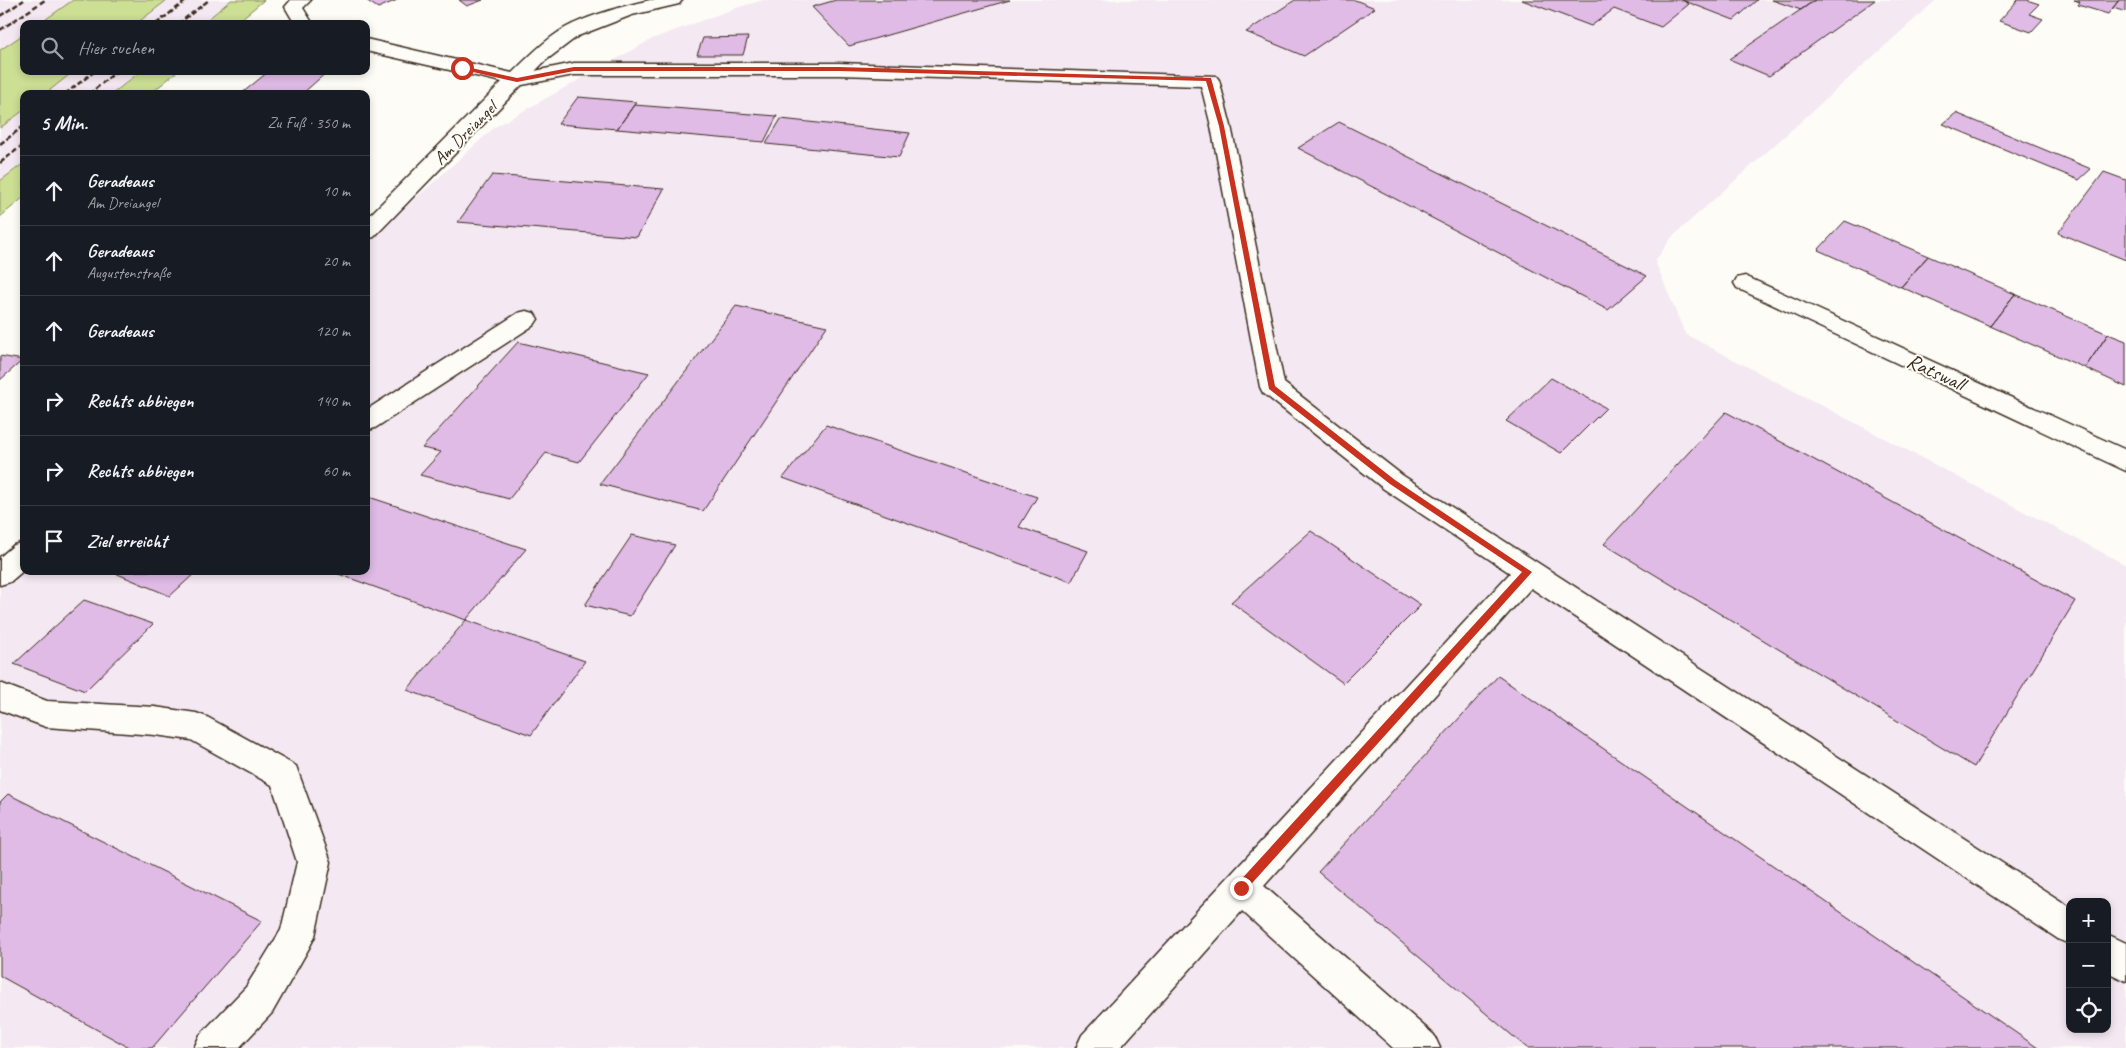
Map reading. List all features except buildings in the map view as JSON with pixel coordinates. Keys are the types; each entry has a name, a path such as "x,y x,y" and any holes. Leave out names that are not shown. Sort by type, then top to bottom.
{"street":[{"path":"302,0 294,7 302,20"},
{"path":"517,80 538,57 572,32 626,11 673,0"},
{"name":"Am Dreiangel","path":"370,47 517,80"},
{"path":"517,80 574,69 839,69 1209,80 1222,126 1272,387 1393,482 2066,923"},
{"name":"Am Dreiangel","path":"370,228 517,80"},
{"name":"Ratswall","path":"1746,283 2126,462"},
{"path":"370,419 526,319"},
{"path":"0,574 20,556"},
{"path":"1095,1048 1528,572"},
{"path":"3,701 46,714 155,721 196,727 285,776 314,862 297,936 259,1000 213,1048"},
{"path":"1241,888 1421,1048"},
{"path":"2111,954 2126,963"}],"shaded area":[{"path":"0,0 73,0 45,20 20,20 20,37 0,50"},
{"path":"167,0 230,0 206,20 141,20"},
{"path":"764,0 1936,0 1672,237 1655,261 1685,334 2126,565 2126,1048 0,1048 0,577 20,559 20,575 370,575 370,239 495,127 652,39 736,8"},
{"path":"69,75 135,75 116,90 50,90"},
{"path":"20,113 20,165 0,181 0,128"}],"green space":[{"path":"73,0 167,0 141,20 45,20"},
{"path":"231,0 264,0 240,20 207,20"},
{"path":"20,37 20,75 69,75 50,90 20,90 20,113 0,128 0,50"},
{"path":"136,75 173,75 155,90 117,90"},
{"path":"20,166 20,200 0,217 0,181"}],"railway":[{"path":"0,16 24,0"},
{"path":"0,30 45,0"},
{"path":"161,20 187,0"},
{"path":"183,20 209,0"},
{"path":"70,90 90,75"},
{"path":"94,90 112,75"},
{"path":"0,144 20,129"},
{"path":"0,163 20,147"}],"route":[{"path":"462,68 517,80 574,69 839,69 1209,80 1222,126 1272,387 1393,482 1528,572 1241,888"}]}
